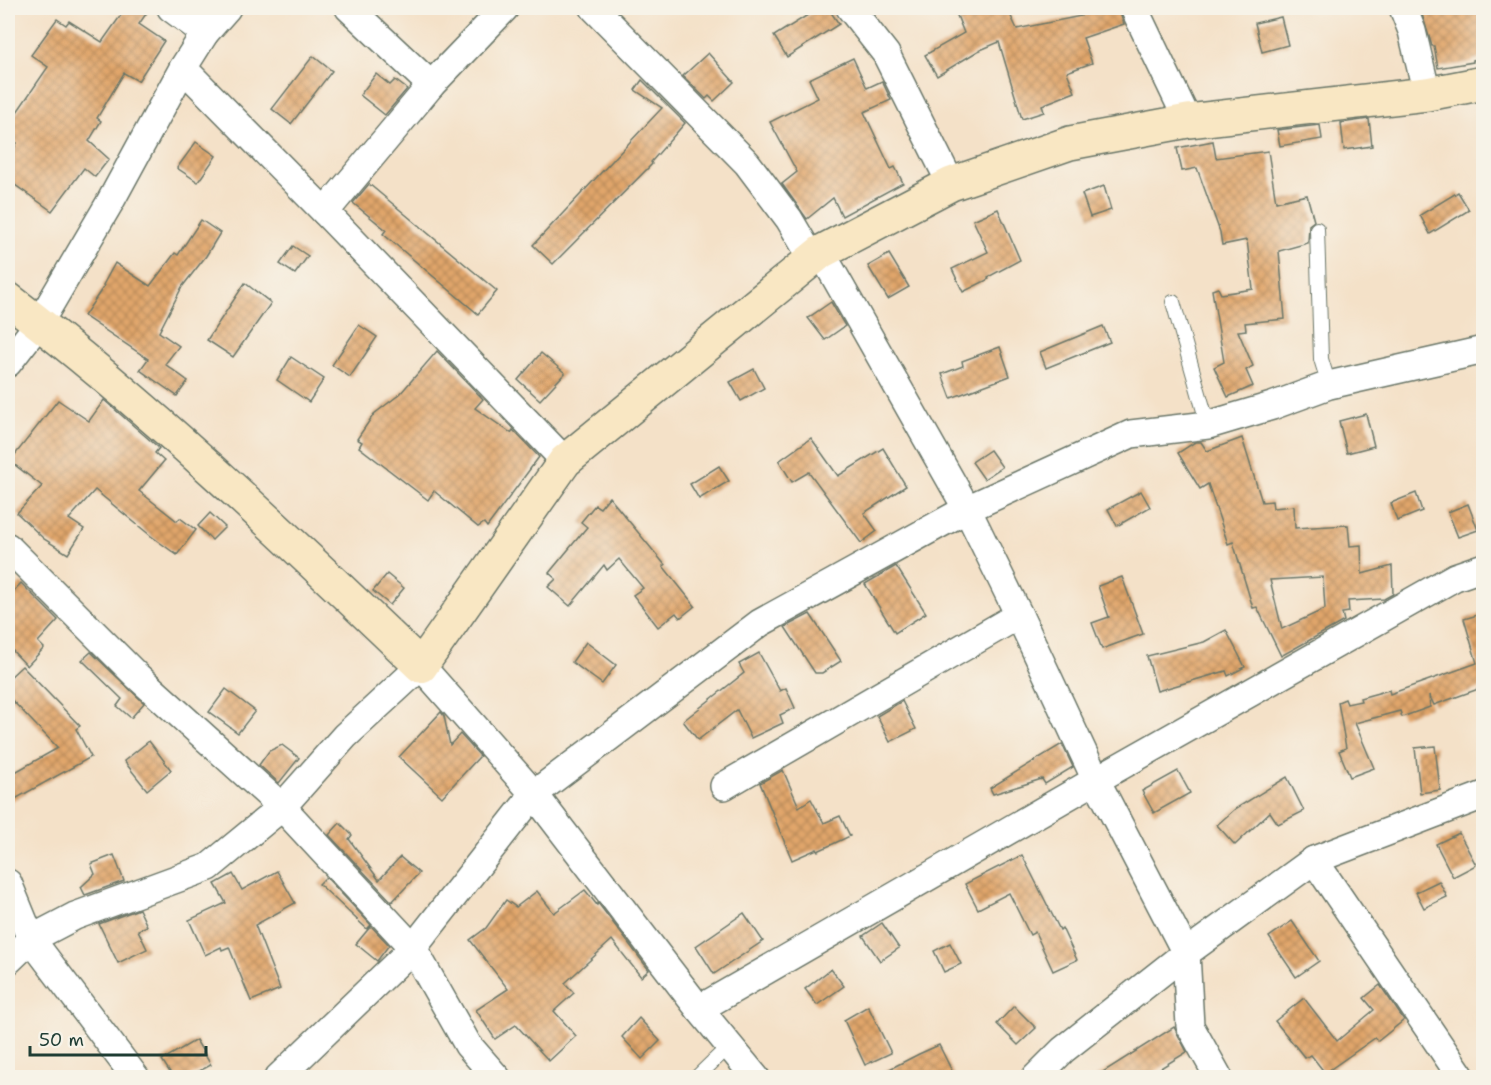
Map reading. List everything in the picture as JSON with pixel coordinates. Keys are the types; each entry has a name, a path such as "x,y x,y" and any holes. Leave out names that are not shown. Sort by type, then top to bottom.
{"street":[{"path":"171,8 205,33"},
{"path":"8,363 39,323 109,204 183,68 205,33 227,8"},
{"path":"349,8 431,85"},
{"path":"325,212 431,85 506,8"},
{"path":"594,8 747,163 816,255 967,509 1096,780 1186,953 1190,1026 1219,1077"},
{"path":"850,8 886,54 951,184"},
{"path":"1134,8 1188,121"},
{"path":"1404,8 1427,94"},
{"path":"183,68 565,461"},
{"path":"8,961 31,939 75,916 209,867 282,807 345,736 421,666 565,461 816,255 951,184 1070,143 1188,121 1427,94 1484,83"},
{"path":"8,299 163,426 266,518 421,666 534,794 699,1009 756,1077"},
{"path":"278,1077 412,948 534,794 760,623 967,509 1131,434 1208,425 1272,406 1329,385 1484,350"},
{"path":"8,547 137,676 282,807 412,948 468,1045 497,1077"},
{"path":"699,1009 1096,780 1455,577 1484,567"},
{"path":"724,786 1019,615"},
{"path":"1035,1077 1063,1050 1186,953 1314,860 1484,795"},
{"path":"1314,860 1462,1077"},
{"path":"8,883 31,939 136,1077"}],"lane":[{"path":"1317,229 1321,359 1329,385"},
{"path":"1173,302 1208,425"},
{"path":"696,1077 729,1046"}],"building":[{"path":"126,8 150,8 139,24 164,41 138,81 124,73 97,118 101,121 89,141 109,159 95,177 84,168 52,211 8,180 8,160 17,143 8,137 8,110 15,115 48,67 31,55 57,19 66,25 69,21 102,42"},
{"path":"819,8 828,8 839,24 787,57 774,36"},
{"path":"954,8 1007,8 1017,29 1081,16 1078,8 1118,8 1124,24 1083,38 1092,63 1067,72 1075,92 1042,105 1044,112 1022,119 999,42 978,51 937,76 925,55 964,33"},
{"path":"1420,8 1465,8 1466,13 1484,9 1484,58 1438,68 1434,46 1432,46"},
{"path":"1281,17 1288,45 1262,52 1255,23"},
{"path":"708,53 734,82 714,101 709,96 706,99 683,76"},
{"path":"313,56 332,71 291,124 272,109"},
{"path":"853,58 867,88 882,81 891,100 864,112 891,169 895,167 903,183 842,216 833,198 807,219 782,184 797,172 770,122 818,98 809,79"},
{"path":"376,74 390,85 395,80 407,89 385,115 360,95"},
{"path":"642,80 685,123 651,162 652,164 553,264 533,245 662,108 635,90"},
{"path":"1369,119 1372,146 1344,150 1341,123"},
{"path":"1320,125 1322,139 1280,146 1277,130"},
{"path":"1213,141 1216,158 1268,151 1276,202 1307,195 1314,221 1309,225 1308,243 1279,251 1285,319 1245,323 1246,330 1238,331 1253,366 1246,370 1253,386 1228,397 1214,367 1224,362 1212,290 1218,288 1221,294 1253,289 1247,240 1222,245 1220,232 1197,168 1182,171 1177,148"},
{"path":"196,142 216,156 198,182 177,168"},
{"path":"369,184 497,291 478,314 383,234 386,230 353,203"},
{"path":"1104,186 1111,210 1090,217 1082,194"},
{"path":"1458,192 1469,210 1430,234 1420,215"},
{"path":"998,209 1020,260 963,292 952,269 988,252 973,220"},
{"path":"201,220 220,233 182,287 159,332 179,346 165,364 188,381 177,396 140,370 148,359 84,316 104,286 115,263 150,286 175,253 178,255"},
{"path":"293,246 308,256 295,274 280,264"},
{"path":"889,254 909,287 888,299 868,266"},
{"path":"245,283 271,303 233,357 207,340"},
{"path":"831,302 845,326 825,340 808,318"},
{"path":"359,325 377,337 350,377 332,365"},
{"path":"1103,326 1110,342 1046,368 1040,352"},
{"path":"1000,347 1010,376 951,398 942,374 963,366 962,361"},
{"path":"437,351 483,399 475,408 511,433 513,430 539,457 487,527 484,523 478,527 434,491 428,500 359,447 362,442 357,439 374,414 400,394"},
{"path":"541,353 565,373 540,400 518,380"},
{"path":"291,357 324,379 309,402 277,380"},
{"path":"754,369 764,388 741,401 730,382"},
{"path":"58,400 89,421 104,400 159,448 155,453 164,461 139,491 177,521 180,518 196,530 177,555 95,490 69,519 84,529 68,554 44,539 17,513 42,486 10,461"},
{"path":"1366,414 1374,446 1347,453 1339,421"},
{"path":"811,438 838,476 883,448 906,486 864,513 877,531 861,543 809,472 792,482 779,461"},
{"path":"1242,438 1262,502 1272,501 1273,508 1294,506 1295,528 1348,525 1350,546 1361,545 1362,574 1392,566 1393,594 1384,599 1348,601 1349,612 1342,613 1344,621 1281,656 1257,607 1253,608 1233,542 1228,544 1208,484 1200,489 1178,453 1195,442 1201,442 1207,451","holes":["1323,577 1325,609 1282,629 1270,580"]},
{"path":"990,450 1002,467 984,479 972,462"},
{"path":"719,466 729,481 699,499 690,484"},
{"path":"1141,491 1150,507 1117,526 1108,509"},
{"path":"1416,493 1422,511 1397,521 1391,503"},
{"path":"609,497 665,565 663,566 695,606 680,618 676,613 658,627 633,595 643,588 619,559 607,570 604,565 570,606 548,587 556,579 549,573 587,527 581,522 595,505 600,508"},
{"path":"1468,504 1478,530 1458,537 1448,512"},
{"path":"210,513 225,527 212,540 198,526"},
{"path":"896,566 926,613 895,633 865,584"},
{"path":"387,574 404,588 390,605 373,591"},
{"path":"1122,577 1143,634 1102,649 1092,623 1109,617 1098,586"},
{"path":"21,583 58,620 38,642 44,648 27,666 8,646 8,597"},
{"path":"1484,613 1484,687 1434,705 1429,695 1430,707 1402,717 1400,711 1355,723 1374,768 1350,777 1339,751 1346,748 1338,702 1345,699 1347,704 1361,701 1360,698 1389,690 1390,694 1477,663 1464,619"},
{"path":"810,614 841,661 822,673 815,673 785,627"},
{"path":"1226,630 1245,667 1228,676 1226,671 1157,691 1147,656 1204,642"},
{"path":"586,642 616,665 602,684 572,662"},
{"path":"91,652 144,703 131,718 117,706 122,699 82,660"},
{"path":"759,653 780,691 786,688 795,708 780,715 783,723 751,738 737,710 698,740 683,721 744,673 739,664"},
{"path":"22,666 80,726 76,729 91,757 8,803 8,776 58,748 8,696 8,679"},
{"path":"226,689 255,711 238,733 209,712"},
{"path":"902,701 916,729 890,742 877,716"},
{"path":"441,712 444,716 450,745 460,734 480,756 442,797 399,757"},
{"path":"149,741 171,770 147,790 124,761"},
{"path":"1062,744 1073,767 1045,784 1042,779 993,794 990,788"},
{"path":"282,745 299,758 279,783 259,765 269,751"},
{"path":"1435,746 1440,790 1420,793 1415,748"},
{"path":"783,770 799,807 811,799 824,823 840,816 850,836 792,860 760,783"},
{"path":"1178,771 1190,793 1154,813 1142,791"},
{"path":"1287,777 1304,811 1278,824 1270,812 1235,845 1217,825 1235,809"},
{"path":"340,823 352,835 349,839 379,880 400,857 419,873 392,902 329,835"},
{"path":"1459,833 1476,865 1453,877 1436,844"},
{"path":"114,855 124,881 85,895 81,887 95,874 91,864"},
{"path":"1022,855 1077,960 1053,971 1035,932 1030,935 1009,893 978,909 965,884"},
{"path":"277,871 295,903 255,925 280,989 251,1001 229,947 222,950 221,947 205,955 189,920 226,903 215,884 233,874 242,890"},
{"path":"326,877 371,925 367,929 319,884"},
{"path":"1439,881 1447,897 1424,908 1416,892"},
{"path":"585,890 597,905 598,903 649,970 641,977 612,940 565,983 574,993 554,1011 576,1036 549,1061 516,1025 495,1039 476,1010 508,989 470,940 486,928 506,900 516,907 537,891 554,913"},
{"path":"139,909 147,926 138,930 147,949 118,963 99,924"},
{"path":"744,913 763,941 714,974 696,946"},
{"path":"1292,921 1319,961 1296,977 1269,937"},
{"path":"882,923 899,948 880,961 863,936"},
{"path":"371,926 389,945 377,961 356,944"},
{"path":"950,943 961,964 944,972 934,951"},
{"path":"831,969 844,986 817,1005 805,989"},
{"path":"1380,985 1404,1020 1378,1041 1375,1038 1325,1073 1311,1055 1305,1058 1275,1021 1304,998 1337,1041 1374,1010 1364,998"},
{"path":"868,1006 891,1053 865,1065 844,1020"},
{"path":"1014,1006 1036,1028 1018,1045 997,1024"},
{"path":"639,1018 660,1041 642,1059 622,1037"},
{"path":"1174,1027 1187,1052 1146,1077 1095,1077"},
{"path":"196,1040 211,1065 188,1077 173,1077 162,1060"},
{"path":"939,1045 955,1077 874,1077 919,1054"}]}
